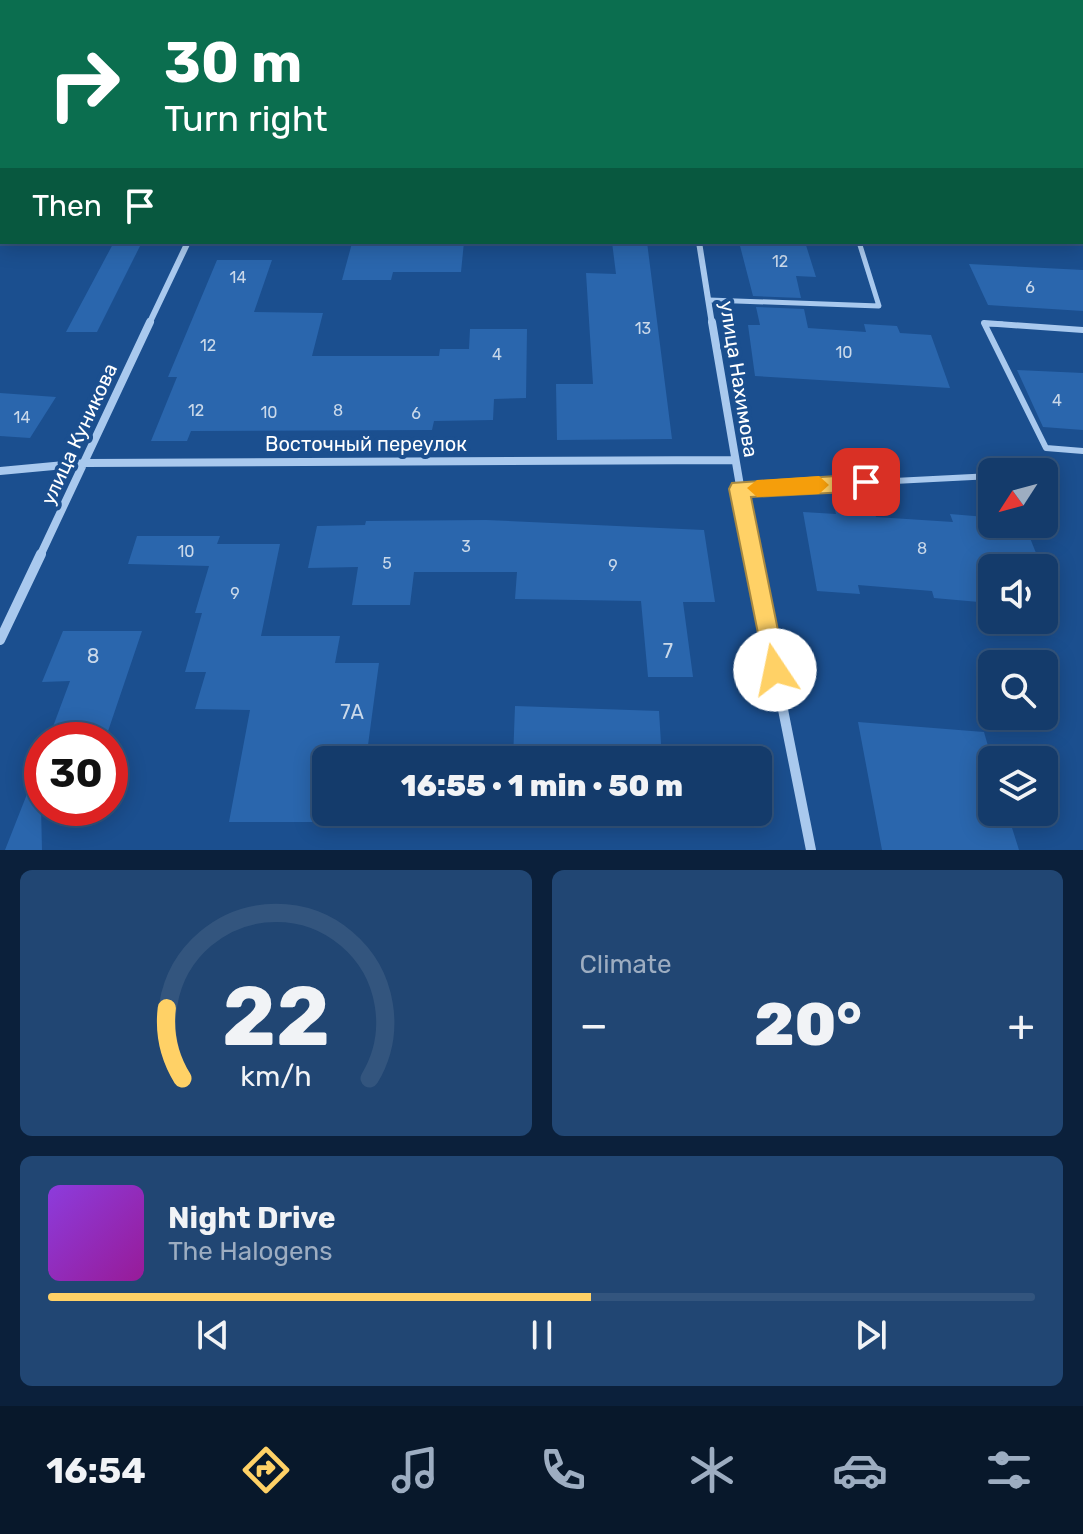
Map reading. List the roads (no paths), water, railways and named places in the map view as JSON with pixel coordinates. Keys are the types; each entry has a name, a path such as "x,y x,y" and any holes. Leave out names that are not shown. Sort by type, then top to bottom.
{"street":[{"name":"улица Куникова","path":"0,640 187,244"},
{"name":"улица Нахимова","path":"699,244 733,460 811,850"},
{"name":"Восточный переулок","path":"0,471 86,463 733,460"}],"lane":[{"path":"709,300 879,306 860,244"},
{"path":"1083,330 984,323 1046,448 1083,451"},
{"path":"739,489 978,477"}]}
